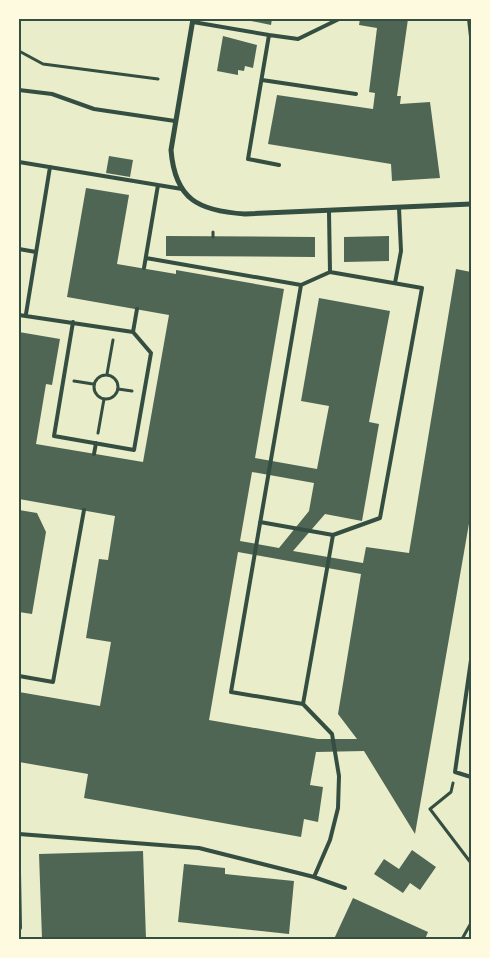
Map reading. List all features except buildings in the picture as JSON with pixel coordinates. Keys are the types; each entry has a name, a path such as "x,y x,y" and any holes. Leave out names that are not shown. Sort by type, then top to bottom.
{"street":[{"path":"193,20 175,121 171,150 172,168 182,189 204,208 218,213 245,214 329,212 471,204"}],"lane":[{"path":"193,20 298,39 339,19"},
{"path":"469,19 471,37"},
{"path":"269,35 248,159 279,165"},
{"path":"262,80 356,94"},
{"path":"19,90 52,94 94,109 175,121"},
{"path":"19,162 182,189"},
{"path":"26,314 50,167"},
{"path":"144,268 158,185"},
{"path":"395,283 401,251 399,208"},
{"path":"329,212 330,272"},
{"path":"19,249 36,252"},
{"path":"146,258 301,285 330,272 422,288 380,518 334,535 260,522"},
{"path":"301,285 231,692 303,704 332,734 339,776 338,808 330,840 314,877"},
{"path":"133,332 137,309"},
{"path":"19,315 26,314 74,322 133,332 151,353 134,450 54,436 74,322"},
{"path":"94,454 96,444"},
{"path":"19,676 53,682 84,510"},
{"path":"303,704 334,535"},
{"path":"471,661 454,772 471,777"},
{"path":"19,834 199,848 314,877 345,888"},
{"path":"19,872 20,928"}],"path":[{"path":"19,51 44,64 158,79"},
{"path":"107,374 115,329"},
{"path":"107,374 116,379 118,389 113,397 104,399 95,394 93,384 98,376 107,374"},
{"path":"64,378 93,384"},
{"path":"96,444 104,399"},
{"path":"454,772 451,792 430,809 471,864"},
{"path":"462,939 471,923"}]}
